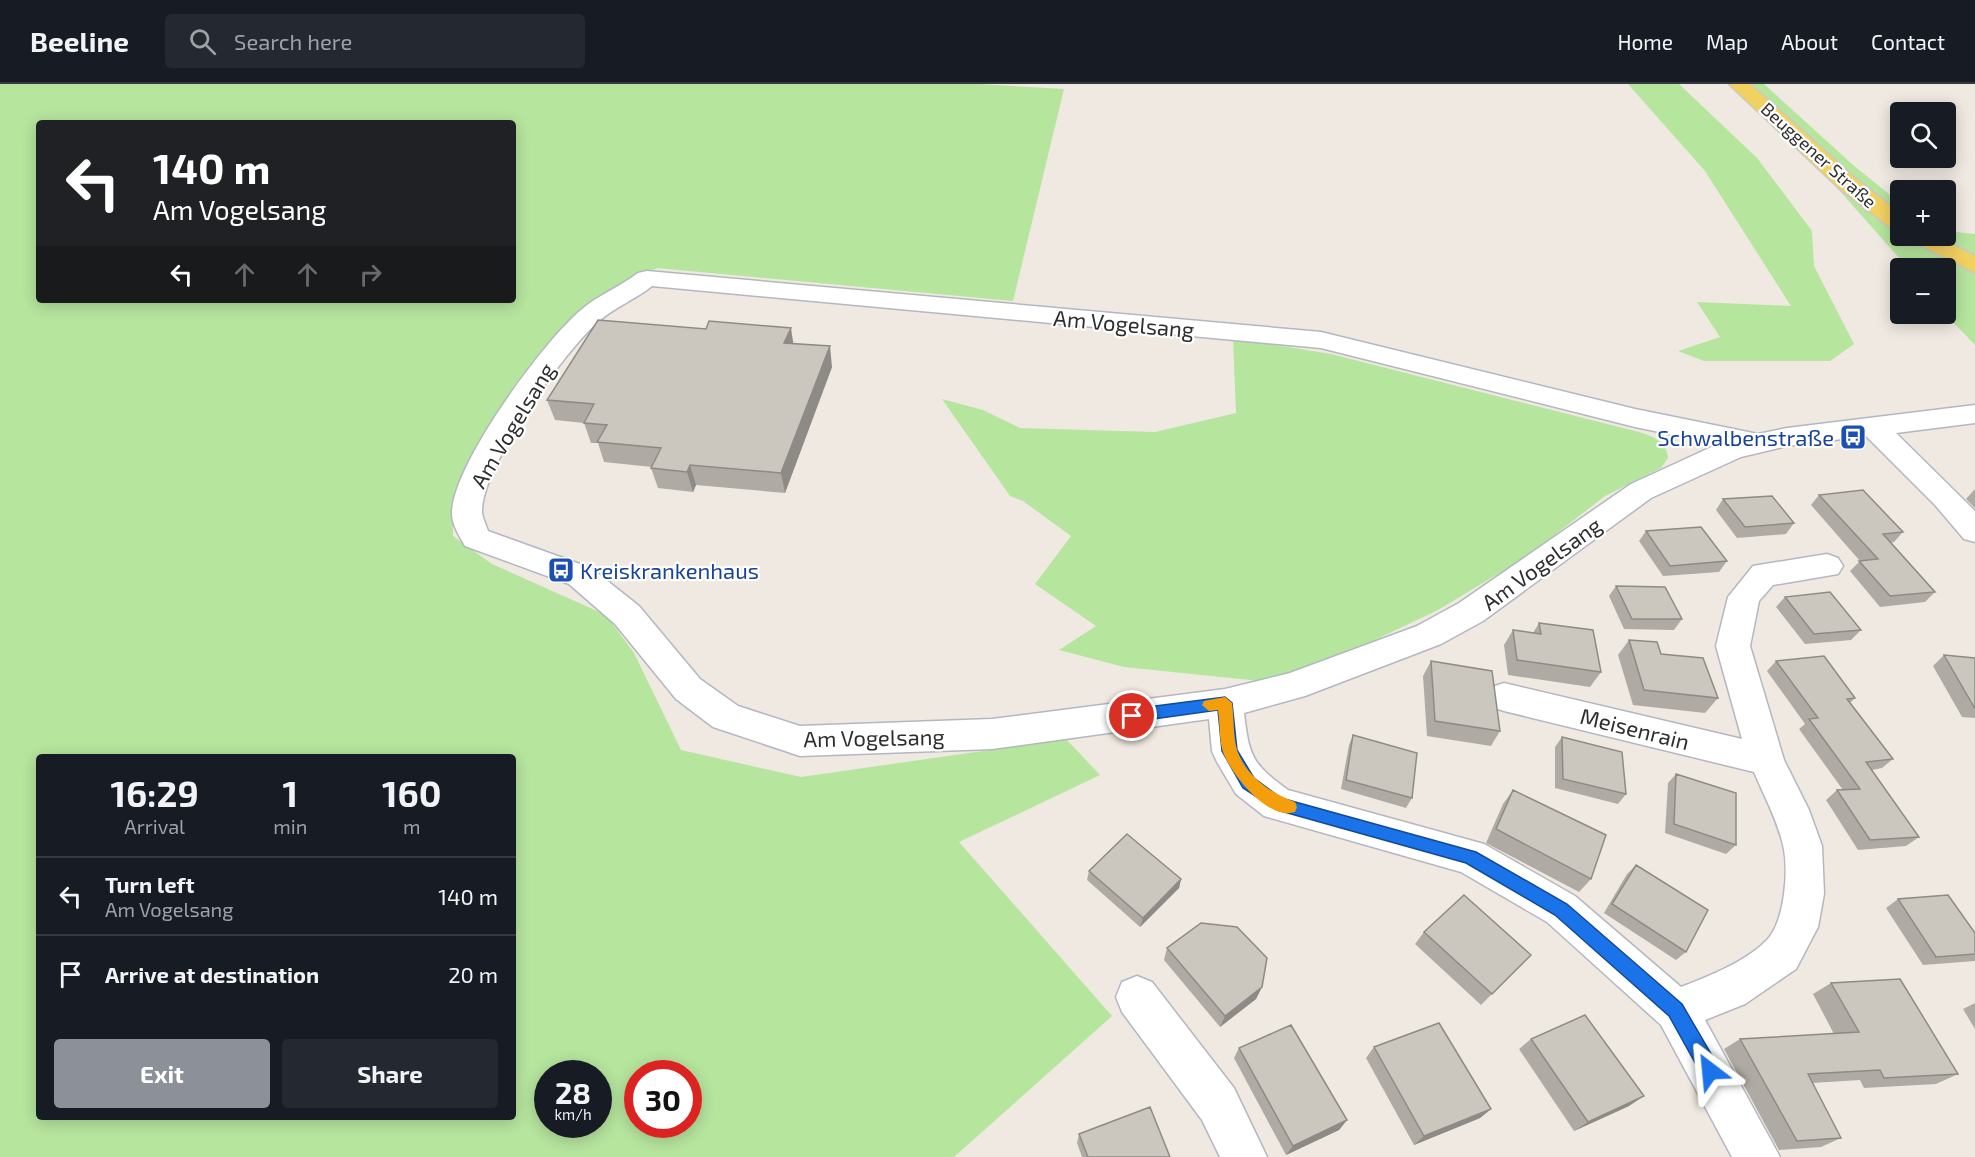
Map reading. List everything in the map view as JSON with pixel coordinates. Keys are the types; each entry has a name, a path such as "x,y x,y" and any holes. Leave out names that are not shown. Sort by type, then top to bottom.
{"main road":[{"name":"Beuggener Straße","path":"1738,84 1847,183 1890,216"},
{"path":"1938,246 1975,266"}],"street":[{"name":"Am Vogelsang","path":"1757,443 1635,418 1321,340 646,278 591,315 566,338 538,376 471,488 466,514 476,538 580,576 627,615 688,689 726,717 800,741 992,734 1225,703 1304,683 1429,635 1472,612 1641,491 1733,449 1787,437 1975,414"},
{"name":"Am Vogelsang","path":"1635,418 1708,460"},
{"path":"1874,428 1946,498 1975,531"},
{"path":"1676,1010 1730,989 1781,955 1798,927 1804,894 1803,846 1790,810 1766,760 1733,646 1744,597 1764,574 1827,566"},
{"name":"Meisenrain","path":"1504,697 1766,760"},
{"path":"1225,703 1230,751 1249,783 1277,804 1470,857 1561,909 1676,1010 1757,1157"},
{"path":"1137,997 1218,1104 1244,1157"}],"green space":[{"path":"0,84 979,84 1064,89 1013,301 657,268 588,307 453,507 453,536 492,564 606,615 634,653 681,750 801,777 1066,739 1100,775 959,842 1112,1016 954,1157 0,1157"},
{"path":"1628,84 1679,84 1757,158 1812,231 1814,266 1854,344 1830,361 1704,361 1678,351 1720,337 1697,302 1791,306 1705,171"},
{"path":"1750,84 1764,84 1853,165 1890,195 1890,206 1868,189"},
{"path":"1831,181 1837,181 1890,221 1890,246 1927,246 1948,258 1899,258"},
{"path":"1956,232 1975,234 1975,256 1956,246"},
{"path":"1956,263 1975,274 1975,345 1955,324"},
{"path":"1233,338 1331,354 1639,432 1655,438 1662,444 1668,458 1661,468 1605,496 1526,557 1438,610 1337,658 1260,681 1124,667 1059,650 1096,626 1035,584 1071,536 1023,501 1010,496 942,399 983,410 1020,428 1155,432 1236,413"}],"building":[{"path":"598,320 706,329 709,321 791,328 784,343 830,346 781,473 690,465 687,472 651,468 661,448 597,442 607,425 584,423 594,404 547,400"},
{"path":"1863,490 1903,532 1883,534 1935,592 1890,596 1859,561 1878,559 1819,495"},
{"path":"1772,496 1794,523 1745,527 1723,499"},
{"path":"1701,527 1727,561 1670,566 1646,531"},
{"path":"1616,586 1665,587 1682,619 1632,619"},
{"path":"1830,592 1861,630 1814,634 1785,597"},
{"path":"1539,623 1593,630 1601,672 1517,660 1513,630 1541,634"},
{"path":"1629,640 1657,642 1661,654 1703,658 1718,698 1644,690"},
{"path":"1944,655 1975,658 1975,708 1974,707"},
{"path":"1824,656 1855,698 1847,699 1893,759 1866,762 1919,837 1870,840 1837,790 1860,789 1809,719 1818,718 1776,661"},
{"path":"1431,661 1492,671 1500,731 1435,721"},
{"path":"1353,735 1417,753 1412,798 1346,780"},
{"path":"1562,737 1622,752 1626,794 1563,779"},
{"path":"1676,774 1736,793 1736,845 1674,824"},
{"path":"1513,790 1606,835 1591,879 1496,829"},
{"path":"1127,834 1181,879 1143,918 1089,871"},
{"path":"1636,865 1708,910 1686,952 1612,904"},
{"path":"1464,895 1531,955 1492,994 1424,932"},
{"path":"1948,895 1975,933 1975,954 1936,957 1898,899"},
{"path":"1201,923 1237,927 1267,958 1262,987 1225,1016 1167,948"},
{"path":"1900,979 1958,1074 1884,1078 1880,1070 1808,1074 1841,1138 1797,1141 1740,1039 1859,1032 1831,983"},
{"path":"1585,1015 1644,1096 1588,1122 1531,1039"},
{"path":"1439,1023 1491,1109 1424,1136 1374,1047"},
{"path":"1291,1025 1347,1120 1293,1146 1239,1048"},
{"path":"1150,1107 1170,1157 1088,1157 1079,1134"}],"slow traffic":[{"path":"1209,705 1225,703 1230,751 1249,783 1277,804 1289,807"}],"place":[{"name":"Schwalbenstraße","path":"1853,437"},
{"name":"Kreiskrankenhaus","path":"561,570"}],"route":[{"path":"1132,716 1225,703 1230,751 1249,783 1277,804 1470,857 1561,909 1676,1010 1710,1071"}]}
